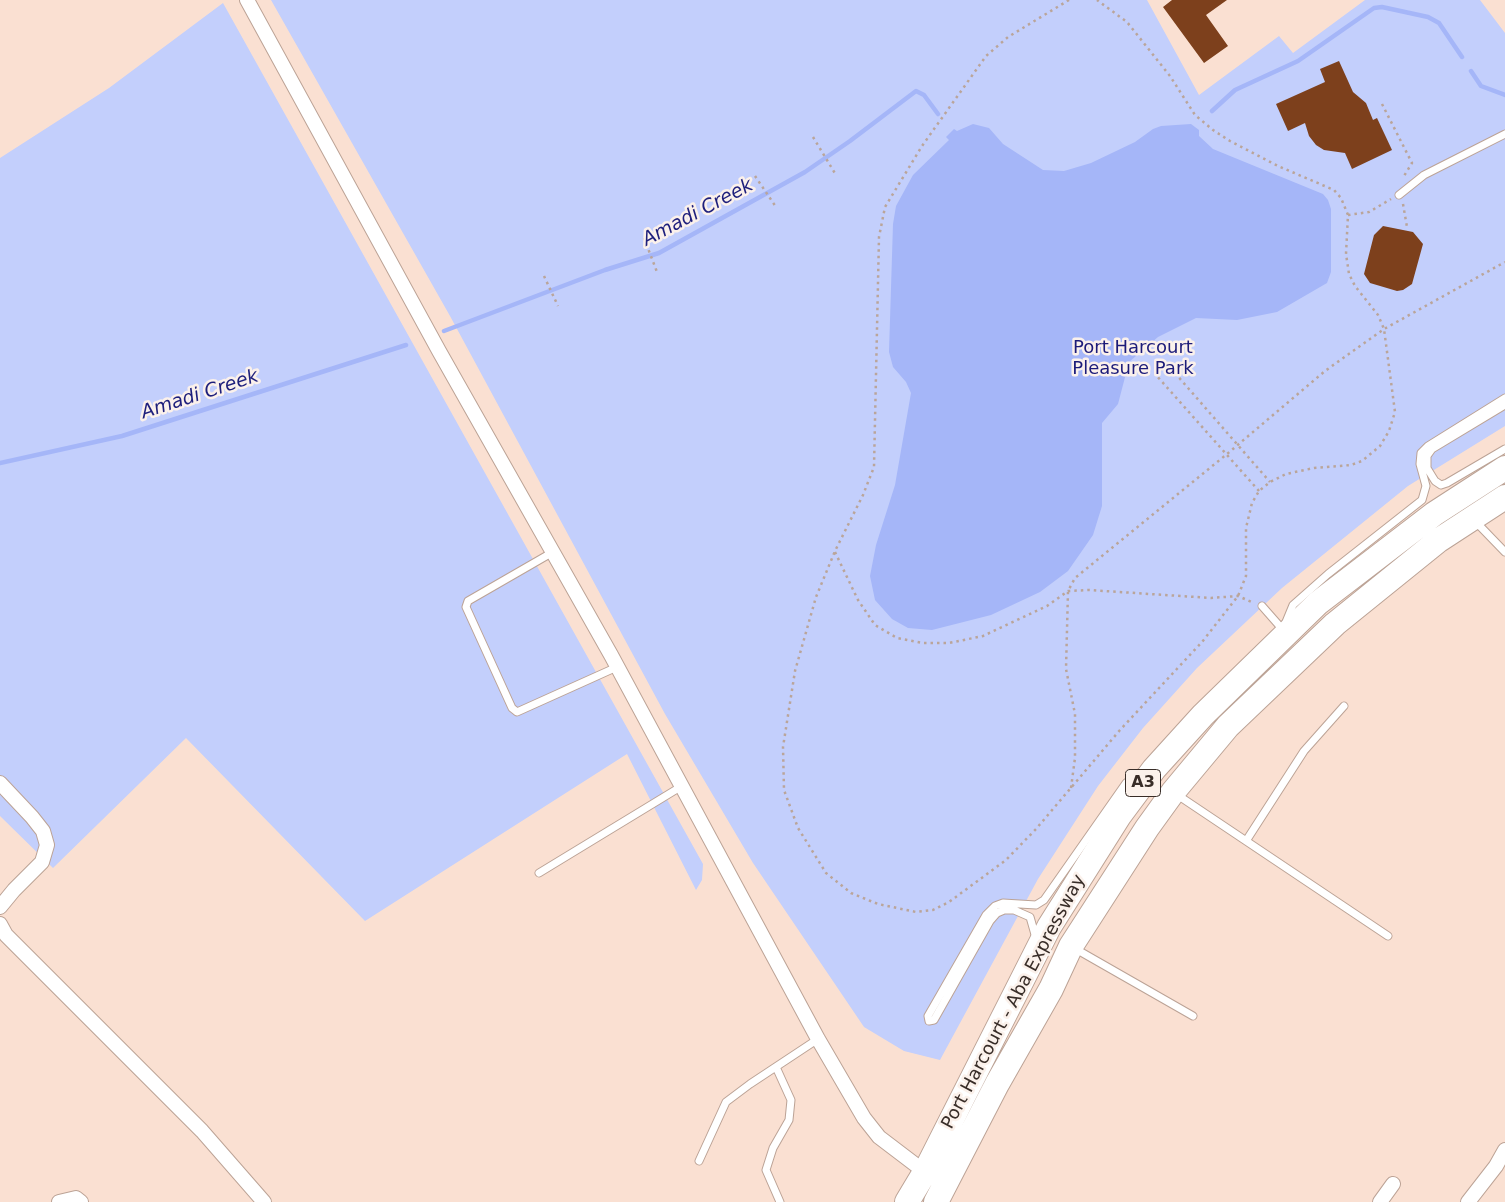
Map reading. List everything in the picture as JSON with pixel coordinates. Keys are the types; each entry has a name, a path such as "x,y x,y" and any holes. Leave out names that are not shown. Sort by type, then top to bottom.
{"highway":[{"name":"Port Harcourt - Aba Expressway","path":"907,1202 925,1172 1034,955 1083,870 1119,816 1156,766 1203,715 1318,603 1365,564 1434,514 1505,468"},
{"name":"Port Harcourt - Aba Expressway","path":"941,1199 1071,946 1147,828 1173,792 1228,726 1335,624 1472,517 1505,497"}],"street":[{"path":"247,0 439,351 554,552 683,786 818,1039 864,1118 879,1137 925,1172"},
{"path":"0,783 43,831 47,845 42,862 0,907"},
{"path":"0,924 6,935 202,1131 264,1202"},
{"path":"1468,1202 1496,1166 1505,1150"},
{"path":"1380,1202 1393,1184"},
{"path":"59,1202 76,1198 81,1202"}],"lane":[{"path":"1399,195 1424,175 1505,134"},
{"path":"1286,633 1286,619 1294,606 1328,574 1422,500 1426,486 1420,464 1421,453 1428,446 1505,398"},
{"path":"1505,405 1432,449 1427,456 1427,468 1436,481 1442,485 1456,480 1505,449"},
{"path":"1472,517 1505,552"},
{"path":"554,552 468,601 466,606 512,708 517,712 617,667"},
{"path":"1262,606 1286,633"},
{"path":"1246,841 1304,750 1344,706"},
{"path":"1034,955 1036,933 1030,917 1014,910 1004,910 997,913 990,921 934,1020 929,1021 928,1016 986,915 995,906 1004,903 1036,905 1044,900 1126,783 1137,774 1156,766"},
{"path":"539,873 683,786"},
{"path":"1173,792 1388,936"},
{"path":"1071,946 1193,1016"},
{"path":"699,1161 726,1102 818,1039"},
{"path":"776,1067 791,1100 789,1120 773,1148 766,1170 780,1202"}],"path":[{"path":"1069,0 1008,37 986,56 922,146 885,207 879,237 874,467 864,495 835,551 816,597 795,671 784,747 784,790 798,828 826,873 851,892 878,904 916,912 933,910 949,902 1006,860 1036,829 1120,730 1202,642 1238,596 1246,576 1246,528 1252,502 1259,492 1270,482 1286,474 1351,465 1362,461 1380,446 1389,431 1395,412 1384,329 1378,315 1355,286 1349,274 1346,254 1348,215 1341,198 1334,190 1278,166 1230,141 1195,114 1170,76 1127,22 1097,0"},
{"path":"1382,104 1412,163 1395,187 1404,205 1407,227"},
{"path":"813,137 836,175"},
{"path":"755,176 776,207"},
{"path":"1348,215 1370,212 1399,195"},
{"path":"644,238 657,272"},
{"path":"1071,789 1075,758 1075,714 1066,669 1068,591 1075,578 1238,445 1325,371 1384,329 1505,262"},
{"path":"544,276 558,306"},
{"path":"1259,492 1156,375 1157,372 1168,365 1270,482"},
{"path":"835,551 858,600 875,625 897,638 922,643 949,643 983,636 1046,606 1068,591 1089,590 1211,598 1238,596 1262,606"}],"green space":[{"name":"Port Harcourt Pleasure Park","path":"271,0 1147,0 1199,95 1279,36 1293,53 1365,0 1480,0 1505,33 1505,426 1408,486 1282,588 1197,668 1143,728 1098,786 1038,879 940,1060 904,1051 864,1027 753,863 665,714 450,316"},
{"path":"223,3 703,864 702,880 696,890 627,754 365,921 186,738 53,868 0,816 0,158 109,88"}],"shaded area":[{"path":"973,124 989,128 1003,144 1043,170 1064,171 1091,163 1135,142 1153,129 1161,126 1191,124 1199,130 1199,136 1213,149 1323,194 1328,200 1331,209 1331,272 1327,283 1277,312 1237,320 1196,318 1158,337 1129,362 1118,404 1102,423 1102,506 1093,535 1068,571 1040,592 991,615 932,630 908,628 892,619 875,600 870,576 876,545 895,485 911,393 906,382 893,367 889,352 893,224 896,206 913,175 949,140 946,137 954,129 957,131"}],"building":[{"path":"1172,0 1227,0 1206,15 1228,46 1204,63 1163,7"},
{"path":"1339,61 1353,92 1366,103 1373,120 1377,118 1392,150 1352,169 1345,153 1324,150 1316,145 1309,136 1305,123 1288,131 1276,104 1325,82 1320,69"},
{"path":"1383,226 1413,232 1423,244 1412,284 1403,290 1397,291 1370,283 1364,274 1374,235"}],"waterway":[{"name":"Amadi Creek","path":"1212,111 1235,90 1298,61 1374,8 1382,7 1428,17 1439,23 1462,57"},
{"name":"Amadi Creek","path":"1471,71 1481,86 1505,95"},
{"name":"Amadi Creek","path":"444,331 605,270 659,253 805,172 916,91 924,95 938,114"},
{"name":"Amadi Creek","path":"0,463 122,436 406,345"}]}
